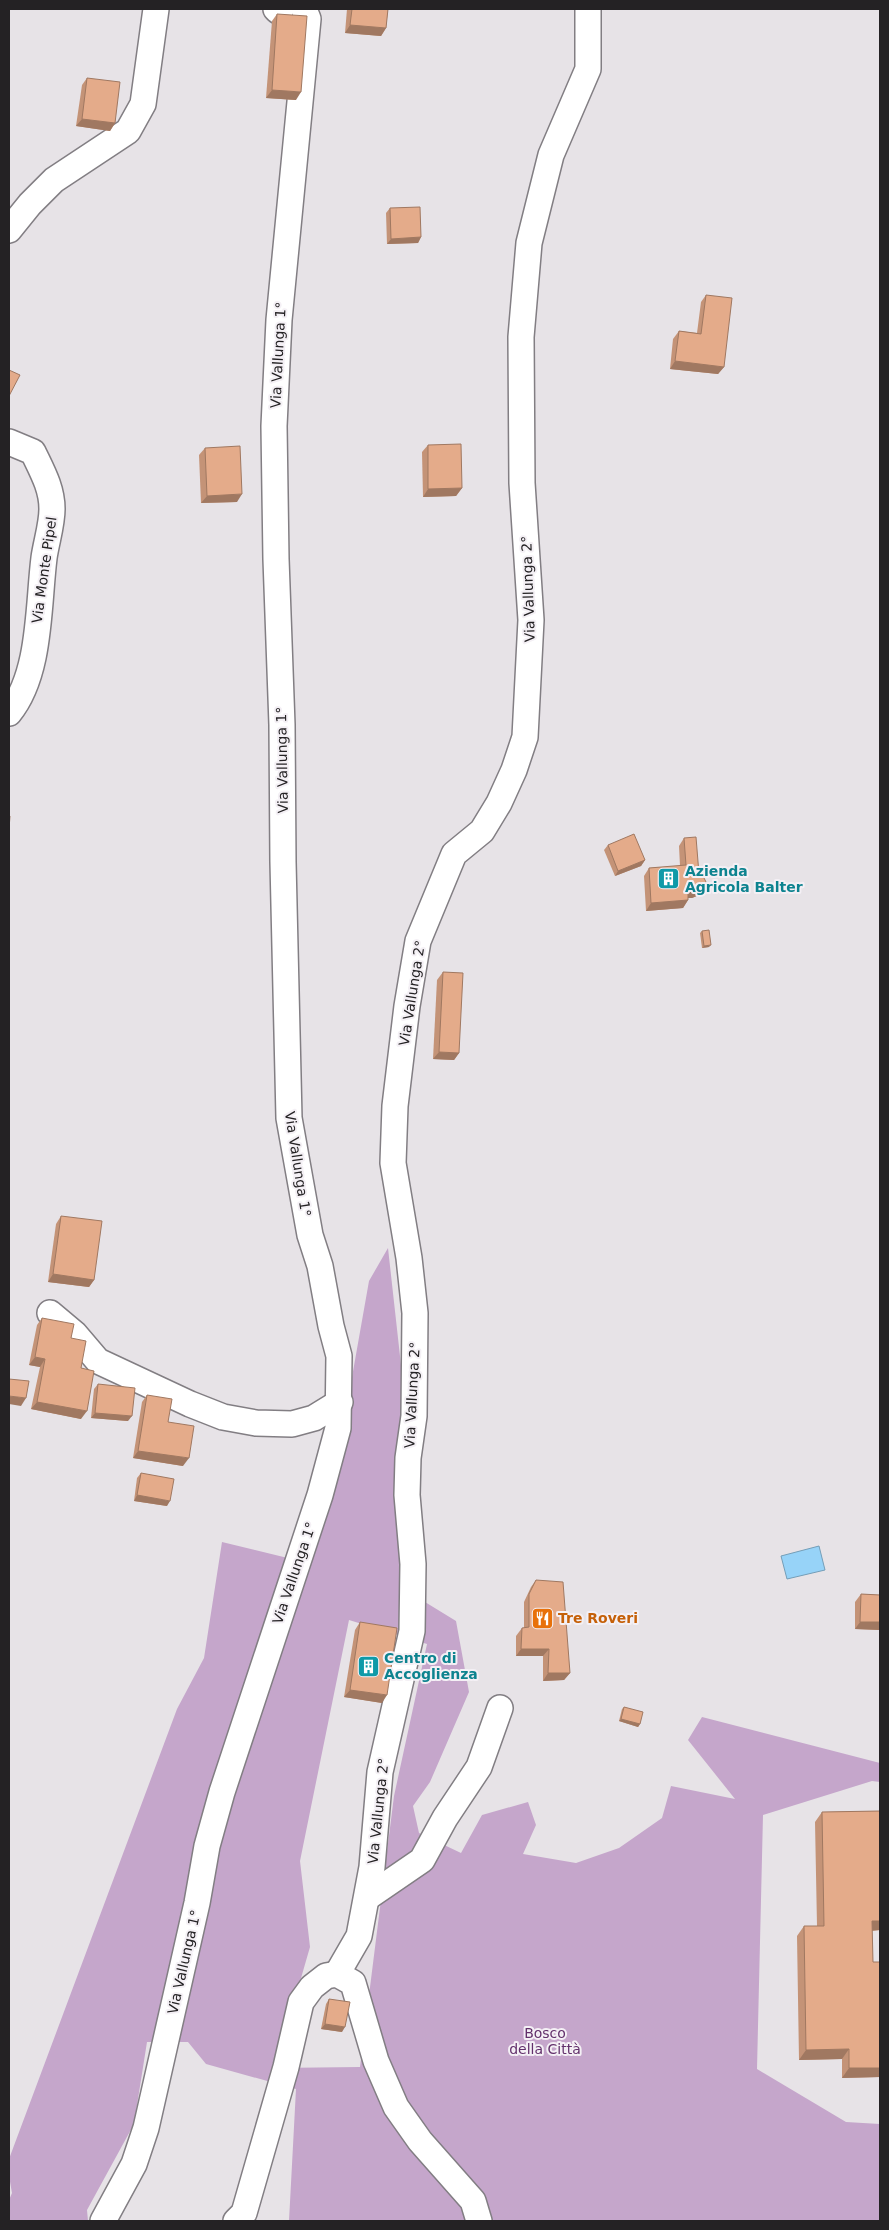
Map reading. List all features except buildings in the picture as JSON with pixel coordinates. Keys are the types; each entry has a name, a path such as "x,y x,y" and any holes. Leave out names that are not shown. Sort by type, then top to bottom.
{"street":[{"path":"9,230 30,204 54,180 128,131 143,104 156,9"},
{"path":"276,9 278,11 281,9"},
{"name":"Via Vallunga 1°","path":"103,2221 134,2164 146,2128 197,1904 208,1846 222,1792 320,1495 338,1428 340,1402 339,1356 331,1326 320,1266 308,1225 289,1118 288,1081 282,725 274,426 279,320 308,19 304,9"},
{"name":"Via Vallunga 2°","path":"337,1974 359,1936 368,1897 380,1772 412,1631 413,1564 407,1495 408,1458 414,1416 415,1313 409,1258 393,1163 396,1096 407,1006 418,941 454,854 482,830 498,804 514,770 524,737 531,620 522,483 521,337 529,243 551,155 588,69 588,9"},
{"name":"Via Monte Pipel","path":"9,442 33,452 49,485 52,510 46,536 34,654 26,682 9,713"},
{"path":"50,1313 75,1334 98,1361 222,1417 256,1423 292,1424 314,1418 340,1402"},
{"path":"368,1897 422,1860 444,1818 479,1767 500,1708"},
{"path":"243,2219 286,2067 301,2002 312,1987 326,1976 337,1974 353,1982 376,2061 396,2107 420,2141 473,2201 479,2221"}],"green space":[{"name":"Bosco della Città","path":"388,1248 422,1554 425,1602 456,1621 469,1692 430,1782 413,1806 419,1833 461,1853 482,1815 528,1802 536,1825 523,1854 576,1863 619,1848 662,1818 671,1786 735,1799 688,1740 702,1717 880,1763 880,1782 872,1781 763,1815 757,2069 846,2122 880,2124 880,2221 289,2221 296,2089 206,2064 188,2042 147,2042 134,2124 87,2210 88,2221 9,2221 9,2200 12,2193 9,2159 177,1709 204,1658 222,1542 304,1562 343,1428 369,1281","holes":["349,1620 427,1644 394,1796 360,2067 275,2068 310,1947 300,1861"]}],"water":[{"path":"819,1546 825,1570 787,1579 781,1556"}],"place":[{"name":"Azienda Agricola Balter","path":"669,879"},
{"name":"Tre Roveri","path":"542,1618"},
{"name":"Centro di Accoglienza","path":"368,1666"}]}
